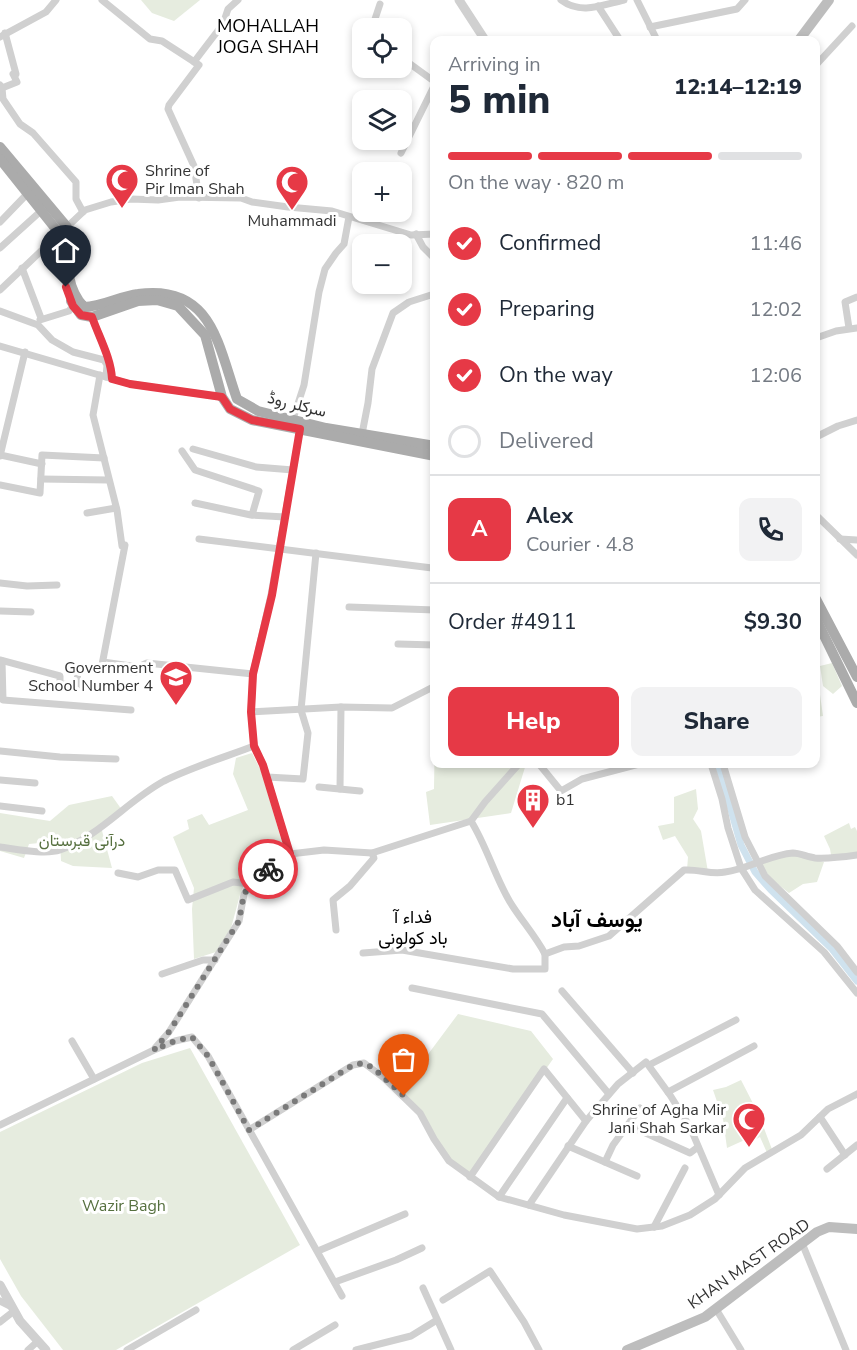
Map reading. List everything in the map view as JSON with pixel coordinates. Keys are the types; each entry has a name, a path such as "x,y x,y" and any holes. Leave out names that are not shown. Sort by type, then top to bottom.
{"main road":[{"path":"802,36 829,0"},
{"path":"0,147 63,230 66,267 81,315 92,317 138,301 157,300 178,306 209,332 222,397 230,409 252,420 430,451"},
{"path":"0,159 42,210 63,230"},
{"name":"سرکلر روڈ","path":"76,304 92,307 137,294 168,294 179,297 192,304 209,332 237,399 258,411 430,450"},
{"path":"820,607 857,677"},
{"path":"820,627 857,703"},
{"name":"KHAN MAST ROAD","path":"627,1350 705,1317 817,1232 829,1227 857,1229"}],"street":[{"path":"56,0 46,12 2,35 8,42 16,82 1,86 3,99 20,124 33,133 76,182 76,199 83,212"},
{"path":"102,0 150,39 162,41 196,64"},
{"path":"199,198 194,166 168,109 223,24 228,9 238,0"},
{"path":"459,0 482,36"},
{"path":"561,0 570,7 584,9 624,0"},
{"path":"637,0 655,36"},
{"path":"650,27 737,9 745,0"},
{"path":"375,18 380,4"},
{"path":"600,4 618,36"},
{"path":"820,61 852,26"},
{"path":"412,66 430,79"},
{"path":"401,153 430,93"},
{"path":"0,222 28,193"},
{"path":"0,290 83,212 107,203 131,199 241,198 252,202 332,211 411,235 430,234"},
{"path":"0,248 42,210"},
{"path":"293,419 304,385 321,284 326,269 344,244 349,217"},
{"path":"416,234 430,254"},
{"path":"22,268 39,321 52,340 73,352 104,360 107,365 106,377"},
{"path":"362,434 372,369 393,313 409,303 430,295"},
{"path":"820,337 853,328 845,302 857,297"},
{"path":"0,311 39,321 69,311 76,304"},
{"path":"92,317 111,365 93,415 116,508 122,546 125,545 102,666"},
{"path":"0,346 130,384 222,397"},
{"path":"25,352 0,455 42,465"},
{"path":"820,435 857,420"},
{"path":"290,854 267,777 254,746 251,712 253,674 272,595 300,429"},
{"path":"193,449 256,467 293,470"},
{"path":"182,451 195,470 259,491 252,515"},
{"path":"0,485 40,493 42,455 104,458"},
{"path":"41,479 108,480"},
{"path":"195,503 252,515 285,517"},
{"path":"87,513 116,508"},
{"path":"820,519 857,555"},
{"path":"840,538 857,540"},
{"path":"199,539 430,568"},
{"path":"267,777 303,779 308,733 301,710 316,553"},
{"path":"0,583 27,586 57,585"},
{"path":"349,607 430,610"},
{"path":"0,611 31,612"},
{"path":"398,644 430,645"},
{"path":"131,710 3,700 1,661 60,676 60,684 78,685 77,668 102,666 136,672 138,667 147,663 253,674"},
{"path":"251,712 341,707 392,708 430,689"},
{"path":"340,789 341,707"},
{"path":"0,847 22,850 58,850 99,829 138,798 165,781 254,746"},
{"path":"0,751 60,757 116,759"},
{"path":"154,1050 169,1032 239,921 244,894 256,877 290,854 324,850 372,853 471,821 516,768"},
{"path":"542,768 561,791 582,778 617,768"},
{"path":"712,768 730,837 741,868 755,890 824,952 857,993"},
{"path":"724,768 745,837 765,876 837,946 857,972"},
{"path":"0,780 35,783"},
{"path":"319,787 360,791"},
{"path":"0,806 42,812"},
{"path":"363,953 402,950 513,969 545,969 545,954 535,936 510,903 471,821"},
{"path":"336,930 333,900 350,886 374,858 372,853"},
{"path":"545,954 609,936 684,870 697,869 724,873 770,857 797,853 813,858 857,855"},
{"path":"117,873 138,877 158,870 175,870 188,900 233,882 251,884"},
{"path":"162,975 203,960 215,960"},
{"path":"412,988 542,1014 609,1094"},
{"path":"562,991 633,1073"},
{"path":"649,1065 736,1020"},
{"path":"0,1125 154,1050 192,1037 208,1056 342,1296"},
{"path":"72,1041 94,1079"},
{"path":"668,1092 754,1046"},
{"path":"529,1205 586,1121 609,1094 646,1062 690,1127 718,1195"},
{"path":"249,1130 353,1065 364,1063 373,1068 420,1113 449,1161 499,1197 564,1215 637,1229 662,1226 690,1215 718,1195 745,1168 801,1136 828,1109 857,1094"},
{"path":"470,1177 544,1069 586,1121"},
{"path":"499,1197 567,1098"},
{"path":"604,1162 613,1145 640,1108"},
{"path":"820,1117 845,1155"},
{"path":"628,1125 690,1153 698,1147"},
{"path":"826,1169 857,1145"},
{"path":"568,1146 637,1176"},
{"path":"654,1227 685,1168"},
{"path":"318,1251 405,1214"},
{"path":"802,1243 846,1350"},
{"path":"335,1282 422,1248"},
{"path":"443,1300 490,1271 524,1322 539,1350"},
{"path":"0,1285 20,1321 46,1350"},
{"path":"423,1288 451,1350"},
{"path":"0,1301 12,1308"},
{"path":"0,1322 12,1308"},
{"path":"716,1309 741,1350"},
{"path":"127,1350 196,1310"},
{"path":"356,1350 411,1336 437,1320"},
{"path":"293,1350 335,1325"},
{"path":"28,1350 38,1341"}],"green space":[{"path":"141,0 200,0 174,21 152,13"},
{"path":"832,663 842,686 833,694 823,686 820,666"},
{"path":"820,695 823,716 820,716"},
{"path":"252,753 261,771 285,852 250,869 231,928 219,951 194,959 192,909 194,888 173,837 189,829 187,820 202,814 209,825 248,810 233,774 236,758"},
{"path":"434,768 525,768 511,813 430,825 426,792 434,789"},
{"path":"696,789 698,809 693,819 701,831 708,872 687,870 688,857 675,836 663,840 658,826 674,823 674,797"},
{"name":"درآنی قبرستان","path":"112,796 122,810 101,827 112,868 73,866 61,861 60,841 29,844 24,858 0,851 0,813 50,821 69,805"},
{"path":"849,823 851,829 855,827 857,831 857,853 831,855 824,836"},
{"path":"797,855 824,862 817,882 803,884 789,893 770,878 761,863 769,859"},
{"path":"458,1014 531,1031 553,1059 470,1177 449,1161 420,1113 400,1092"},
{"name":"Wazir Bagh","path":"190,1048 300,1245 116,1350 63,1350 21,1296 0,1259 0,1132 142,1063"},
{"path":"741,1080 759,1115 773,1152 768,1155 760,1137 751,1142 749,1138 727,1148 723,1119 713,1090"}],"waterway":[{"path":"719,768 741,845 755,872 832,949 857,981"}],"way so far":[{"path":"268,869 256,877 244,894 239,921 169,1032 154,1050 192,1037 208,1056 249,1130 353,1065 364,1063 373,1068 404,1096"}],"place":[{"name":"Shrine of Pir Iman Shah","path":"122,209"},
{"name":"Muhammadi","path":"292,211"},
{"name":"Government School Number 4","path":"176,706"},
{"name":"b1","path":"533,829"},
{"name":"Shrine of Agha Mir Jani Shah Sarkar","path":"749,1148"}],"district":[{"name":"MOHALLAH JOGA SHAH","path":"268,36"},
{"name":"یوسف آباد","path":"597,920"},
{"name":"فداء آ باد کولونی","path":"413,927"}],"route":[{"path":"66,287 73,306 81,315 92,317 111,365 112,379 130,384 222,397 230,409 252,420 300,429 272,595 253,674 251,712 254,746 263,765 290,854 268,869"}]}
